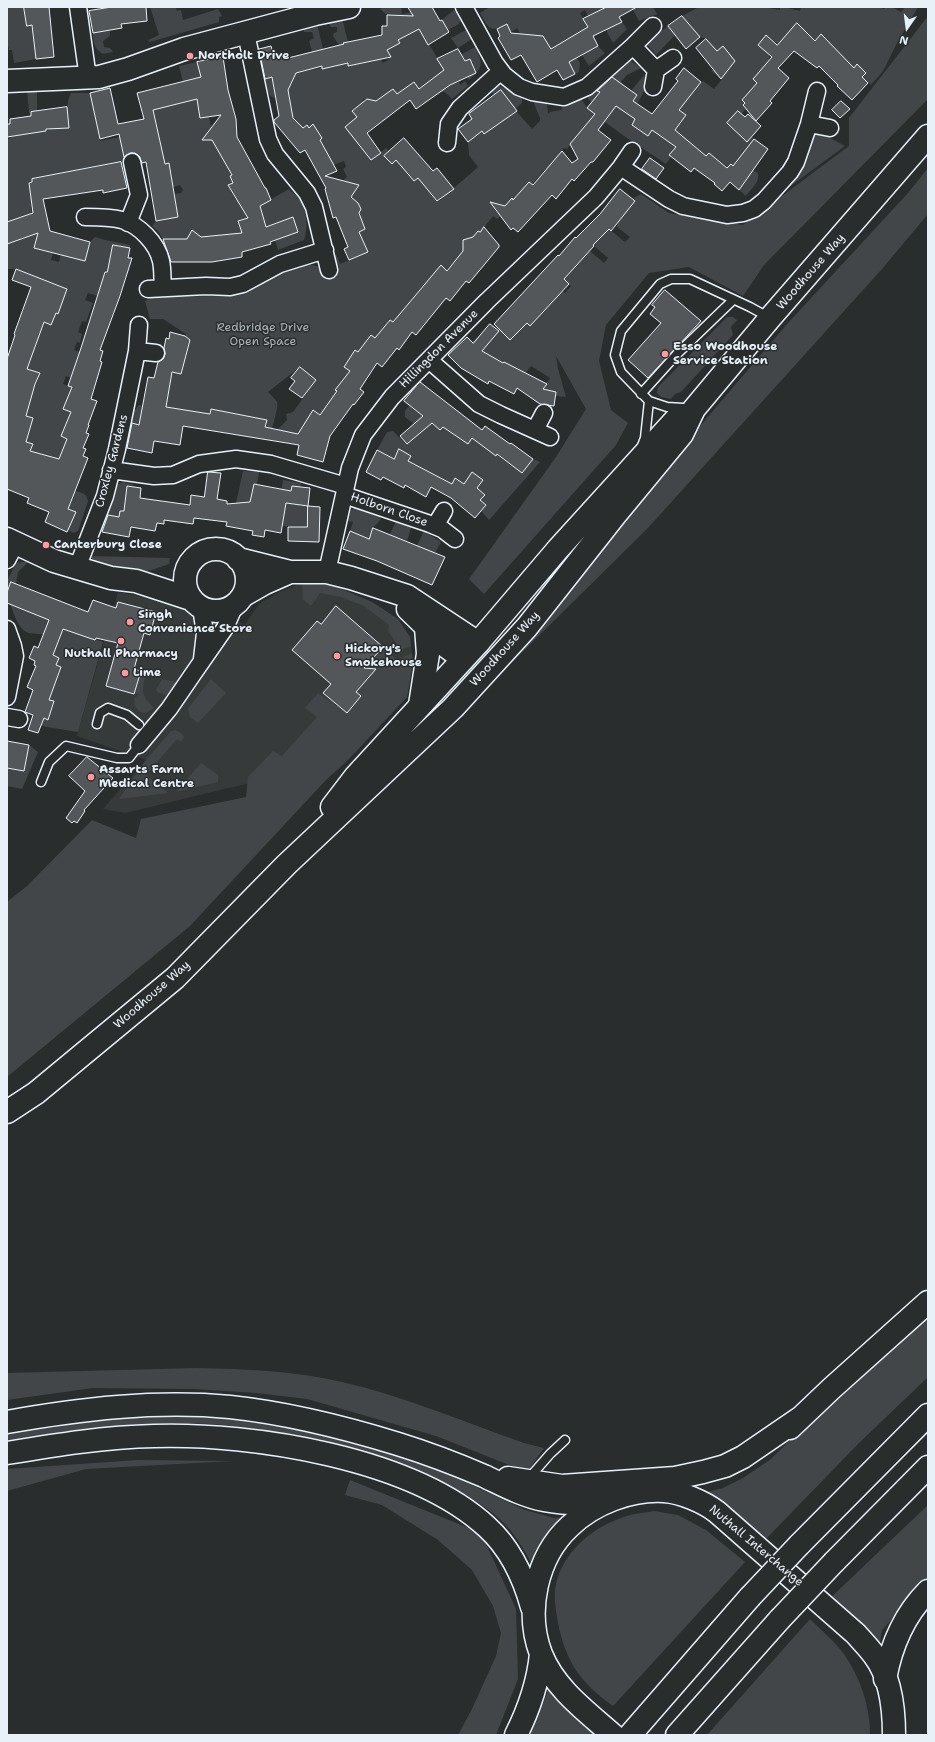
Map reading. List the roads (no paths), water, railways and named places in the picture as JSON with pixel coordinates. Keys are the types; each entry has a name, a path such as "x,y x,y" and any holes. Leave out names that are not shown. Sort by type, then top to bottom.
{"main road":[{"path":"7,81 98,77 128,69 184,49 315,14 349,7"},
{"name":"Woodhouse Way","path":"7,1112 36,1093 175,978 287,864 465,694 527,627 682,434 694,409 770,318 928,136"},
{"name":"Woodhouse Way","path":"287,864 355,777 420,705 472,654 558,549 678,418 694,409"},
{"path":"374,586 405,607 448,648 485,656 617,501 665,454"},
{"path":"10,548 111,578 136,581 196,603 215,612 225,610 265,583 290,572"},
{"path":"196,603 186,587 186,570 194,558 205,551 215,549 226,551 238,559 290,572 327,572 407,596 472,654"},
{"path":"238,559 246,574 246,588 239,600"},
{"path":"136,581 186,570"},
{"path":"420,705 428,654 426,627"},
{"path":"465,694 472,654"},
{"path":"665,1491 696,1488 731,1474 766,1452 800,1418 928,1302"},
{"path":"7,1422 78,1411 139,1406 229,1407 276,1414 374,1437 428,1454 475,1473 523,1486 562,1486 675,1478 725,1466 743,1457 800,1418"},
{"path":"630,1735 750,1597 799,1545 928,1415"},
{"path":"7,1453 111,1438 196,1436 236,1439 295,1448 363,1464 399,1476 429,1489 470,1513 488,1528 520,1572 533,1609"},
{"path":"678,1734 780,1618 928,1467"},
{"path":"523,1486 543,1500 571,1504 604,1503"},
{"name":"Nuthall Interchange","path":"613,1735 571,1698 559,1685 547,1667 535,1634 533,1609 536,1588 542,1567 559,1537 574,1522 604,1503 644,1492 665,1491 696,1500 717,1512 856,1634 874,1655 885,1679 891,1696 894,1735"},
{"path":"885,1679 888,1664 897,1637 915,1607 928,1591"},
{"path":"516,1735 532,1699 541,1654"}],"street":[{"path":"78,7 88,78"},
{"path":"464,7 504,75 519,87 532,92 564,97 587,87 653,26"},
{"path":"246,33 268,139 275,154 307,193 314,207 329,270"},
{"path":"633,46 656,70"},
{"path":"653,87 656,70 673,58"},
{"path":"447,143 442,127 500,70"},
{"path":"622,167 668,200 683,206 727,215 742,213 754,209 764,201 790,172 796,162 809,124 817,91"},
{"path":"809,124 830,128"},
{"name":"Hillingdon Avenue","path":"327,572 350,468 362,435 392,396 487,301 596,197 622,167 632,151"},
{"path":"128,223 139,195 132,162"},
{"path":"85,217 104,217 123,220 148,236 156,248 161,260 155,289 206,286 230,287 244,284 280,264 325,250"},
{"name":"Croxley Gardens","path":"77,568 105,496 137,351 139,325"},
{"path":"137,351 156,353"},
{"path":"429,360 479,404 550,437"},
{"path":"535,430 544,413"},
{"name":"Holborn Close","path":"111,470 154,476 173,475 199,464 236,459 271,464 345,490 435,526 455,539"},
{"name":"Holborn Close","path":"435,526 444,511"},
{"path":"142,734 169,709 225,628 239,600"},
{"path":"196,603 205,633 202,660"},
{"path":"7,629 14,646 15,656 7,697"}],"lane":[{"path":"694,409 667,407 649,401 621,372 615,355 621,331 660,284 671,279 690,279 770,318"},
{"path":"642,394 677,354 733,300"},
{"path":"634,465 645,438 649,401"},
{"path":"41,782 49,762 66,746 117,758 129,758 142,734 127,715 108,708 100,713 97,724"},
{"path":"523,1486 550,1454 565,1440"}],"place":[{"name":"Northolt Drive","path":"190,56"},
{"name":"Esso Woodhouse Service Station","path":"665,354"},
{"name":"Canterbury Close","path":"46,545"},
{"name":"Singh Convenience Store","path":"130,622"},
{"name":"Nuthall Pharmacy","path":"121,641"},
{"name":"Hickory's Smokehouse","path":"337,656"},
{"name":"Lime","path":"125,673"},
{"name":"Assarts Farm Medical Centre","path":"91,777"}],"park label":[{"name":"Redbridge Drive Open Space","path":"263,335"}]}
